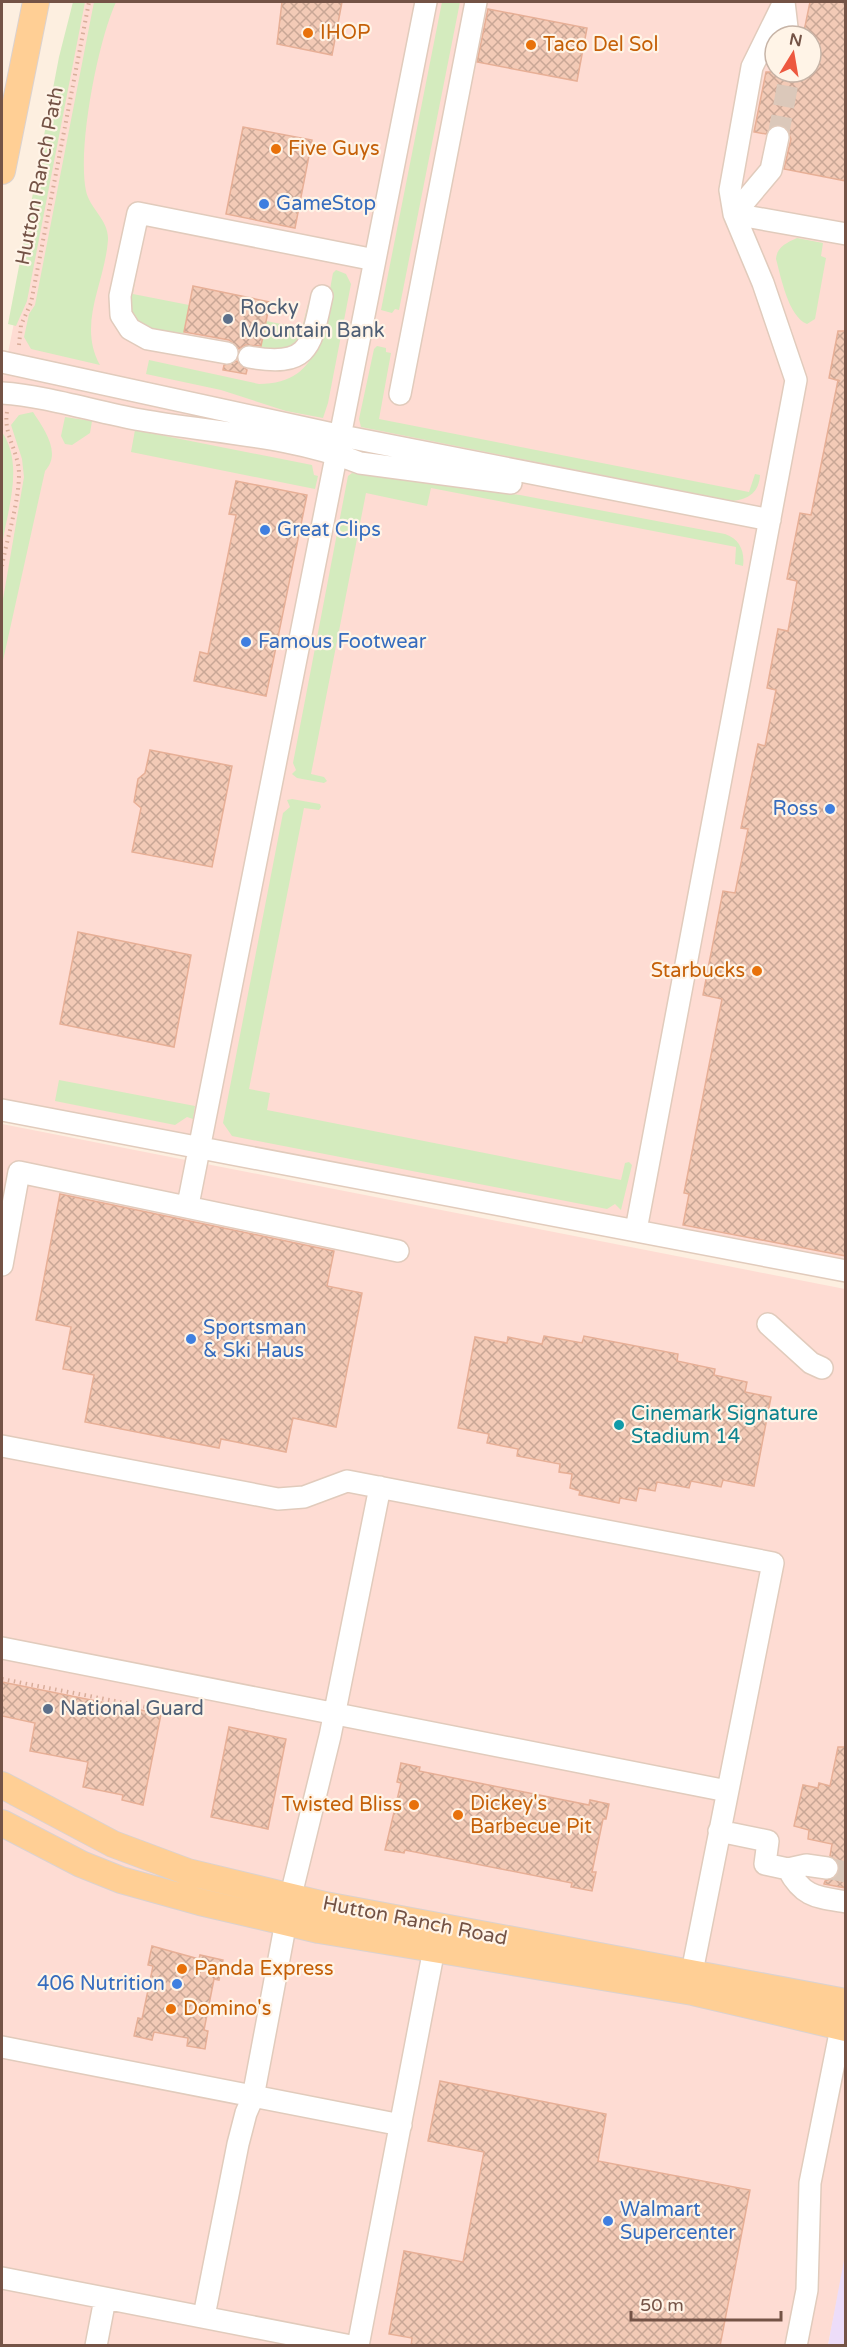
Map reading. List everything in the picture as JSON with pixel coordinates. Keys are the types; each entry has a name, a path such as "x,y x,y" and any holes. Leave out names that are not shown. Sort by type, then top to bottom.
{"main road":[{"path":"2,171 36,2"},
{"name":"Hutton Ranch Road","path":"2,1785 80,1829 151,1860 227,1882 844,2016"},
{"name":"Hutton Ranch Road","path":"2,1823 81,1864 121,1880 161,1893 286,1923 434,1949 692,1982"}],"lane":[{"path":"188,1205 426,2"},
{"path":"400,394 476,2"},
{"path":"781,24 784,2"},
{"path":"784,2 787,24"},
{"path":"636,1230 796,380 763,283 734,214 730,190 752,67 784,2"},
{"path":"734,214 751,193 771,135"},
{"path":"227,353 147,339 130,329 121,315 120,296 138,213 375,261"},
{"path":"734,214 846,234"},
{"path":"249,357 272,361 290,358 306,350 312,340 322,296"},
{"path":"9,363 339,445 360,463 499,481 769,526"},
{"path":"6,393 141,420 249,436 339,445"},
{"path":"2,1110 846,1271"},
{"path":"2,1264 19,1172 188,1205 398,1251"},
{"path":"768,1324 811,1363 822,1368"},
{"path":"2,1446 278,1499 304,1497 346,1481 773,1563 719,1831 692,1982"},
{"path":"204,2316 238,2144 246,2113 253,2097 291,1895 334,1713 380,1487"},
{"path":"2,1648 727,1791"},
{"path":"719,1831 768,1841 765,1864 788,1869 807,1865 827,1868"},
{"path":"788,1869 796,1883 806,1893 846,1902"},
{"path":"358,2346 434,1949"},
{"path":"796,2346 807,2290 810,2183 844,2016"},
{"path":"2,2047 401,2125"},
{"path":"2,2278 351,2346"},
{"path":"96,2346 105,2299"}],"path":[{"name":"Hutton Ranch Path","path":"9,363 31,303 89,2"},
{"path":"2,566 19,477 18,460 6,427 6,393"},
{"path":"2,1679 166,1711"}],"shaded area":[{"path":"78,2 845,2 845,1278 2,1116 2,383"},
{"path":"2,1124 845,1289 846,2255 828,2345 2,2345"},
{"path":"845,2255 845,2345 828,2345"}],"green space":[{"path":"73,2 85,2 27,301 16,326 8,324 59,57"},
{"path":"94,2 116,2 96,68 84,149 86,191 108,233 106,256 94,303 91,334 100,365 31,349 24,337 29,314 35,305"},
{"path":"442,2 460,2 399,310 395,309 392,313 381,310"},
{"path":"797,238 823,243 821,256 826,258 815,319 807,324 800,320 790,305 776,259 780,248"},
{"path":"134,268 137,270 133,294 189,305 183,336 143,326 131,313 129,270"},
{"path":"336,270 346,274 351,284 328,403 323,418 286,411 221,390 146,374 149,360 259,384 281,381 297,374 309,362 317,347 323,330 333,273"},
{"path":"308,304 311,304 312,322 293,349 260,351 266,321 302,328"},
{"path":"377,346 386,348 386,352 391,353 379,419 749,492 755,474 760,475 758,486 752,494 733,501 361,427 359,419 374,349"},
{"path":"33,412 50,441 52,457 45,471 2,665 2,605 24,477 22,459 11,425 19,415"},
{"path":"65,417 92,421 90,433 72,445 65,444 61,436"},
{"path":"135,430 312,465 314,475 318,476 315,489 131,452"},
{"path":"2,432 9,445 13,472 2,545"},
{"path":"352,473 520,495 725,534 738,543 743,556 743,566 735,564 736,547 431,488 427,506 366,493 311,774 324,777 327,781 324,783 297,778 292,774 296,770 293,763 348,476"},
{"path":"287,800 320,804 321,807 319,810 304,808 249,1089 270,1093 267,1110 621,1180 625,1163 629,1162 632,1165 621,1210 615,1204 607,1209 232,1136 223,1123 283,813 290,807"},
{"path":"59,1080 195,1106 193,1119 187,1117 175,1125 55,1101"}],"building":[{"name":"IHOP","path":"282,2 342,2 332,55 277,44"},
{"path":"810,2 846,2 846,181 784,169 791,139 786,127 775,125 766,134 754,132 764,84 823,84 823,24 805,24"},
{"path":"488,9 587,28 577,81 477,62"},
{"path":"243,127 312,140 295,228 226,214"},
{"path":"193,286 270,302 261,346 245,345 239,349 229,340 184,332"},
{"path":"838,331 846,331 846,1256 683,1225 689,1194 684,1193 722,999 703,995 723,891 735,893 748,829 741,828 758,744 765,746 776,690 767,688 778,629 788,631 797,581 787,579 800,513 811,515 838,380 829,378"},
{"path":"237,361 247,370 246,374 223,370 224,365"},
{"path":"236,481 307,495 266,696 194,681 200,652 208,654 236,515 229,514"},
{"path":"150,750 232,766 212,867 132,852 141,808 134,802 138,779 145,773"},
{"path":"78,932 191,955 174,1047 60,1024"},
{"path":"60,1194 334,1251 327,1286 362,1293 336,1427 293,1418 286,1452 221,1439 219,1448 85,1422 94,1375 63,1369 71,1327 36,1320"},
{"path":"544,1336 582,1343 584,1336 678,1354 677,1361 715,1369 714,1375 747,1382 745,1392 771,1397 754,1486 723,1480 721,1487 691,1481 689,1488 657,1482 655,1491 639,1488 636,1501 620,1498 619,1503 579,1495 580,1491 570,1488 572,1474 559,1472 560,1464 517,1456 518,1449 487,1443 489,1434 458,1428 475,1337 507,1343 508,1337 542,1344"},
{"path":"2,1682 161,1714 143,1805 122,1800 123,1795 83,1787 88,1762 30,1751 35,1723 2,1716"},
{"path":"229,1727 286,1739 268,1829 211,1817"},
{"path":"838,1747 846,1747 846,1888 824,1884 825,1881 837,1876 839,1870 839,1863 830,1856 832,1844 808,1839 809,1830 794,1826 803,1785 818,1788 819,1783 830,1786"},
{"path":"401,1763 420,1767 419,1771 589,1805 590,1800 609,1804 606,1819 603,1819 592,1872 596,1872 592,1891 571,1887 572,1883 405,1850 404,1853 385,1850 401,1783 397,1782"},
{"path":"152,1946 199,1959 200,1955 223,1960 219,1980 214,1979 204,2030 208,2031 205,2049 187,2046 188,2038 154,2032 152,2040 134,2036 138,2018 142,2019 153,1966 148,1965"},
{"name":"Walmart Supercenter","path":"440,2081 606,2114 598,2161 750,2190 720,2346 411,2346 412,2338 389,2334 404,2251 463,2262 484,2152 428,2141"}],"tunnel":[{"path":"778,137 788,84"},
{"path":"827,1868 846,1872"}],"place":[{"name":"IHOP","path":"308,33"},
{"name":"Taco Del Sol","path":"531,45"},
{"name":"Five Guys","path":"276,149"},
{"name":"GameStop","path":"264,204"},
{"name":"Rocky Mountain Bank","path":"228,319"},
{"name":"Great Clips","path":"265,530"},
{"name":"Famous Footwear","path":"246,642"},
{"name":"Ross","path":"830,809"},
{"name":"Starbucks","path":"757,971"},
{"name":"Sportsman & Ski Haus","path":"191,1339"},
{"name":"Cinemark Signature Stadium 14","path":"619,1425"},
{"name":"National Guard","path":"48,1709"},
{"name":"Twisted Bliss","path":"414,1805"},
{"name":"Dickey's Barbecue Pit","path":"458,1815"},
{"name":"Panda Express","path":"182,1969"},
{"name":"406 Nutrition","path":"177,1984"},
{"name":"Domino's","path":"171,2009"},
{"name":"Walmart Supercenter","path":"608,2221"}]}
